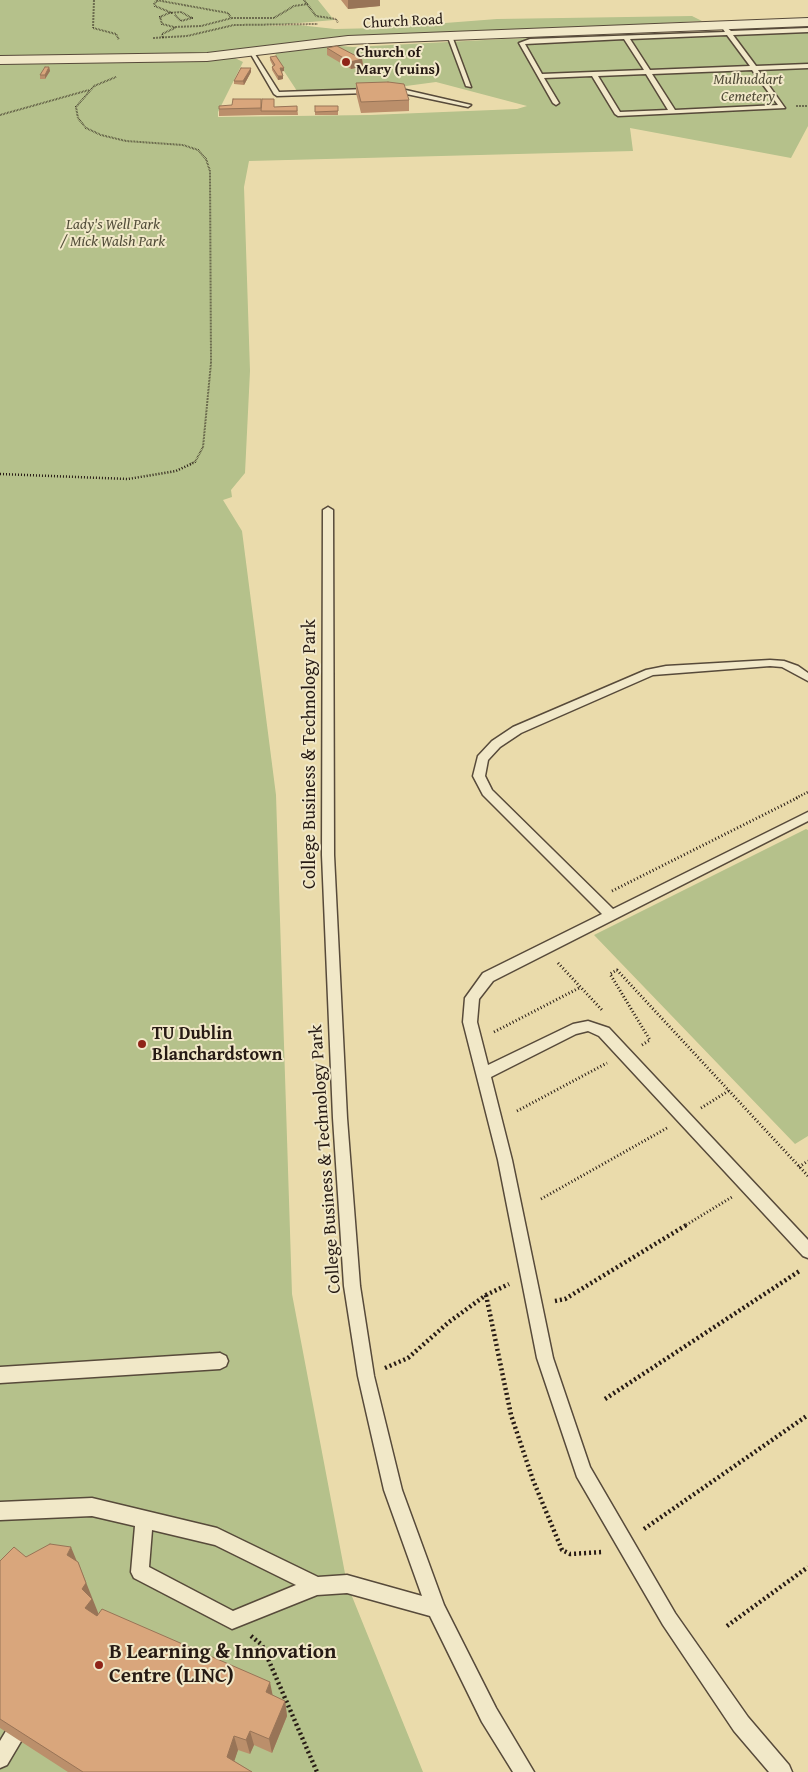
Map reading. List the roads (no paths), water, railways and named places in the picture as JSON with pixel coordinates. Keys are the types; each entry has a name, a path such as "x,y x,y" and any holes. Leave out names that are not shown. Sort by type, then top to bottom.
{"street":[{"name":"Church Road","path":"0,60 207,56 348,40 726,29 808,22"}],"lane":[{"path":"556,103 522,42 626,37 726,29 808,30"},
{"path":"594,74 618,114 783,107 726,29"},
{"path":"449,36 469,86"},
{"path":"626,37 673,112"},
{"path":"251,52 277,94 396,90 468,106"},
{"path":"540,76 808,66"},
{"name":"College Business & Technology Park","path":"328,510 329,865 340,1118 351,1276 366,1376 393,1490 436,1609 489,1715 524,1772"},
{"path":"611,915 487,792 478,776 482,759 496,744 517,730 635,678 666,669 770,662 794,668 808,678"},
{"path":"782,1772 741,1724 670,1619 583,1471 545,1358 505,1160 470,1022 472,998 488,977 808,816"},
{"path":"483,1074 573,1029 588,1026 604,1032 808,1252"},
{"path":"0,1375 220,1361"},
{"path":"0,1511 92,1507 217,1537 317,1586"},
{"path":"144,1520 140,1572 232,1620 317,1586 347,1584 436,1609"},
{"path":"0,1758 13,1738"}],"place":[{"name":"Church of Mary (ruins)","path":"346,62"},
{"name":"TU Dublin Blanchardstown","path":"142,1044"},
{"name":"B Learning & Innovation Centre (LINC)","path":"99,1665"}],"park label":[{"name":"Mulhuddart Cemetery","path":"748,88"},
{"name":"Lady's Well Park / Mick Walsh Park","path":"113,234"}]}
